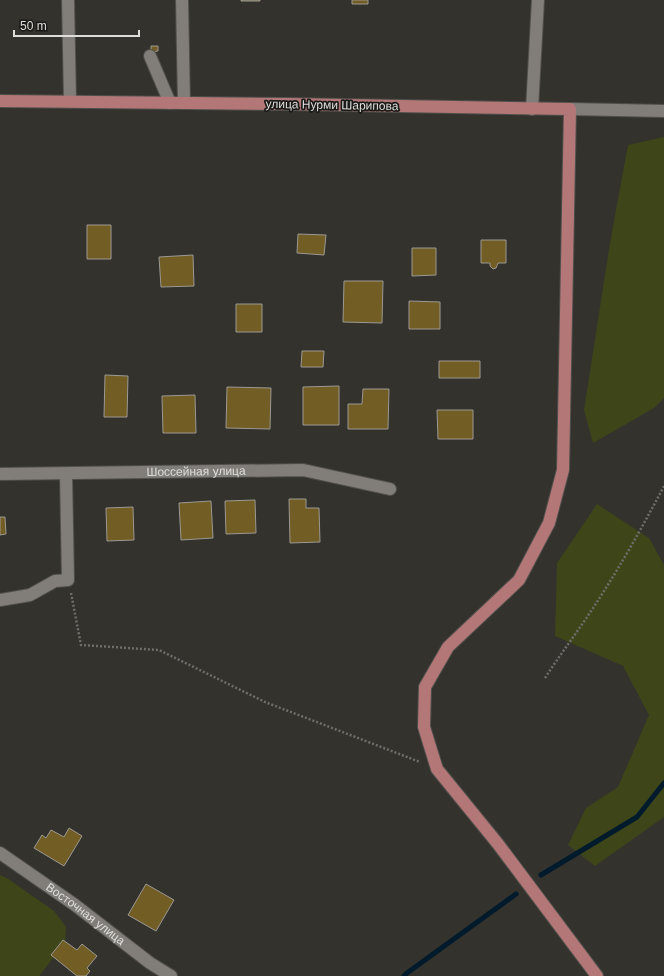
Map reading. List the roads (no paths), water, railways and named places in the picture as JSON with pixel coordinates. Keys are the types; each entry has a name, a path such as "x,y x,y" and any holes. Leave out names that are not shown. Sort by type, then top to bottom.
{"main road":[{"name":"улица Нурми Шарипова","path":"0,101 287,104 570,110"},
{"path":"570,110 563,470 549,523 519,580 448,647 425,687 424,727 437,769 498,844 597,976"}],"street":[{"path":"68,0 70,101"},
{"path":"182,0 184,103"},
{"path":"532,109 538,0"},
{"path":"150,56 170,103"},
{"name":"улица Нурми Шарипова","path":"570,110 664,111"},
{"name":"Шоссейная улица","path":"0,474 303,470 390,489"},
{"path":"0,600 30,595 54,581 68,580 66,474"},
{"name":"Восточная улица","path":"0,853 75,905 150,963 171,976"}],"waterway":[{"path":"541,875 637,817 664,783"},
{"path":"404,976 516,894"}]}
